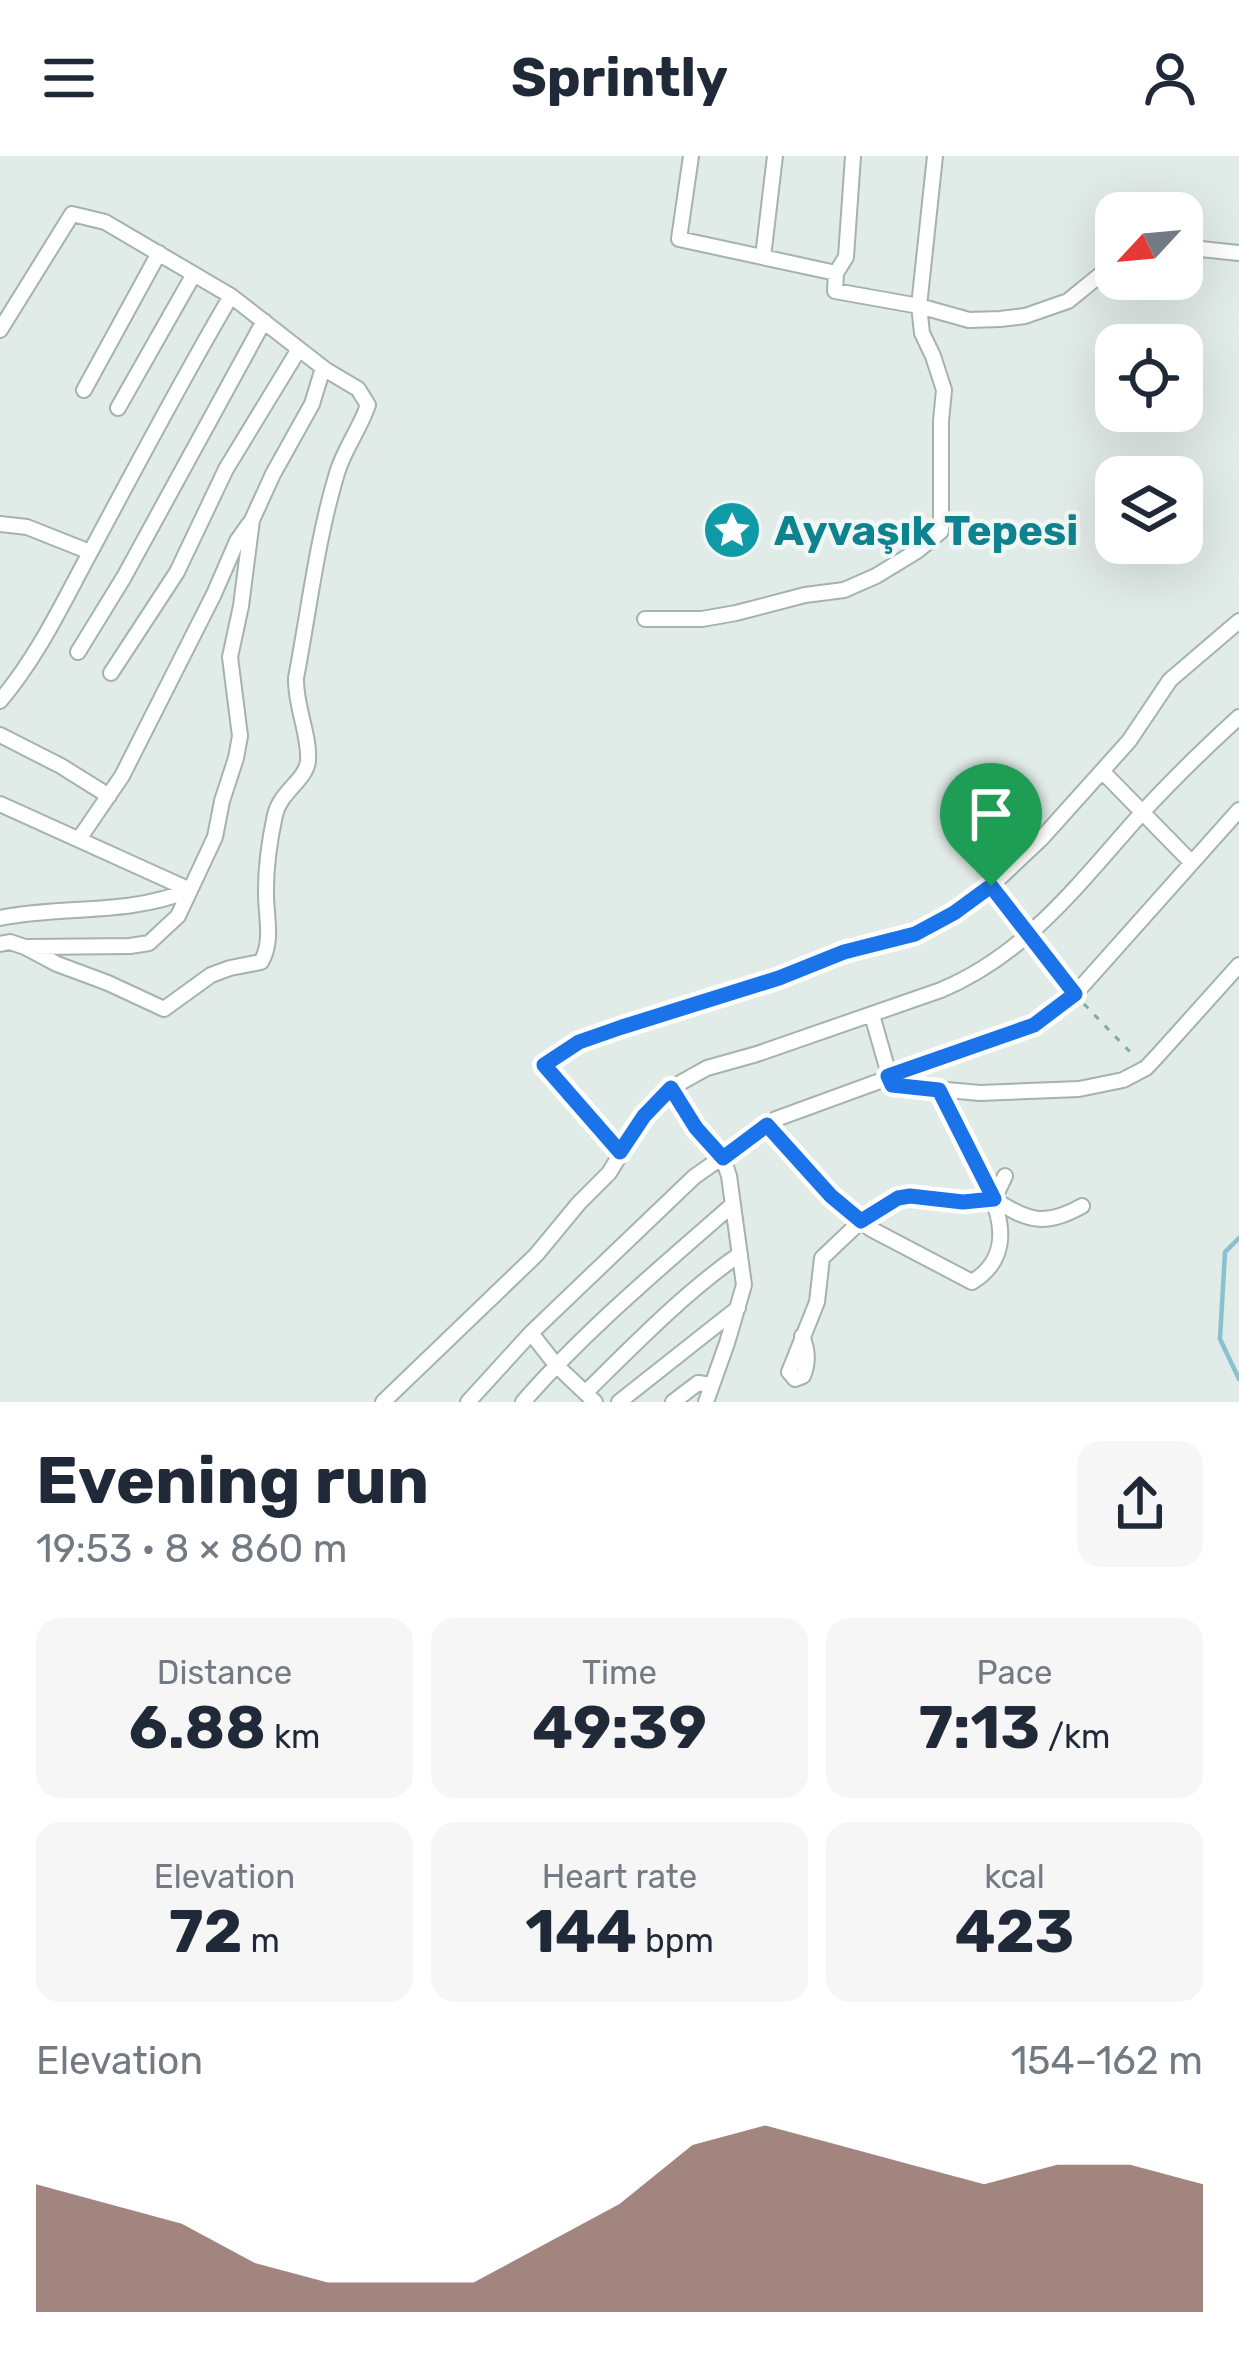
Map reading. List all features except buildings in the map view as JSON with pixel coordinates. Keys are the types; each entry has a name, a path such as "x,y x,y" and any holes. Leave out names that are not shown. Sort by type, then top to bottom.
{"street":[{"path":"691,156 679,239 836,273"},
{"path":"763,257 776,156"},
{"path":"853,156 846,257 836,273 835,291 969,320 1025,316 1068,301 1095,279"},
{"path":"645,619 702,619 844,590 876,576 941,531 944,390 922,333 919,306 935,156"},
{"path":"0,330 72,214 105,222 231,296 323,368 358,389 368,405 336,476 296,678 308,759 304,774 276,810 266,888 267,952 262,962 212,975 164,1009 25,947 0,944"},
{"path":"1203,249 1239,253"},
{"path":"84,390 159,253"},
{"path":"118,408 194,274"},
{"path":"0,700 24,672 60,612 231,296"},
{"path":"78,652 124,578 264,321"},
{"path":"111,673 177,572 226,470 299,349"},
{"path":"79,839 122,776 237,541 312,404 323,368"},
{"path":"25,947 149,943 178,916 215,837 236,758 239,736 230,657 242,606 252,520"},
{"path":"0,524 27,527 90,552"},
{"path":"620,1152 544,1065 579,1042 779,978 844,952 915,934 954,913 1041,839 1130,740 1171,680 1239,621"},
{"path":"383,1402 536,1255 609,1173 644,1116 671,1088 707,1068 969,978 1029,937 1239,717"},
{"path":"0,735 109,796"},
{"path":"1102,771 1190,862"},
{"path":"0,804 190,890"},
{"path":"468,1402 531,1333 694,1178 767,1125 1034,1025 1075,994 1239,810"},
{"path":"991,886 1075,994"},
{"path":"0,918 102,910 164,900 190,890"},
{"path":"872,1015 892,1085 980,1093 1079,1090 1123,1080 1145,1068 1239,965"},
{"path":"671,1088 696,1128 723,1158 744,1285 706,1402"},
{"path":"767,1125 831,1196 861,1221 972,1282 987,1271 1000,1246 1001,1228 994,1199 939,1090"},
{"path":"994,1199 1005,1176"},
{"path":"802,1336 817,1302 822,1258 861,1221 898,1198 994,1199 1018,1215 1040,1220 1082,1206"},
{"path":"523,1402 556,1365 731,1206"},
{"path":"531,1333 556,1365 591,1397 663,1318 740,1253"},
{"path":"619,1402 739,1307"},
{"path":"673,1402 698,1383 711,1385"}],"path":[{"path":"1075,994 1145,1068"}],"waterway":[{"path":"1239,1238 1225,1252 1220,1339 1239,1379"}],"place":[{"name":"Ayvaşık Tepesi","path":"732,530"}],"route":[{"path":"991,886 1075,994 1034,1025 888,1076 892,1085 939,1090 994,1199 963,1202 910,1196 898,1198 861,1221 831,1196 767,1125 723,1158 696,1128 671,1088 644,1116 620,1152 544,1065 579,1042 779,978 844,952 915,934 991,886"}]}
